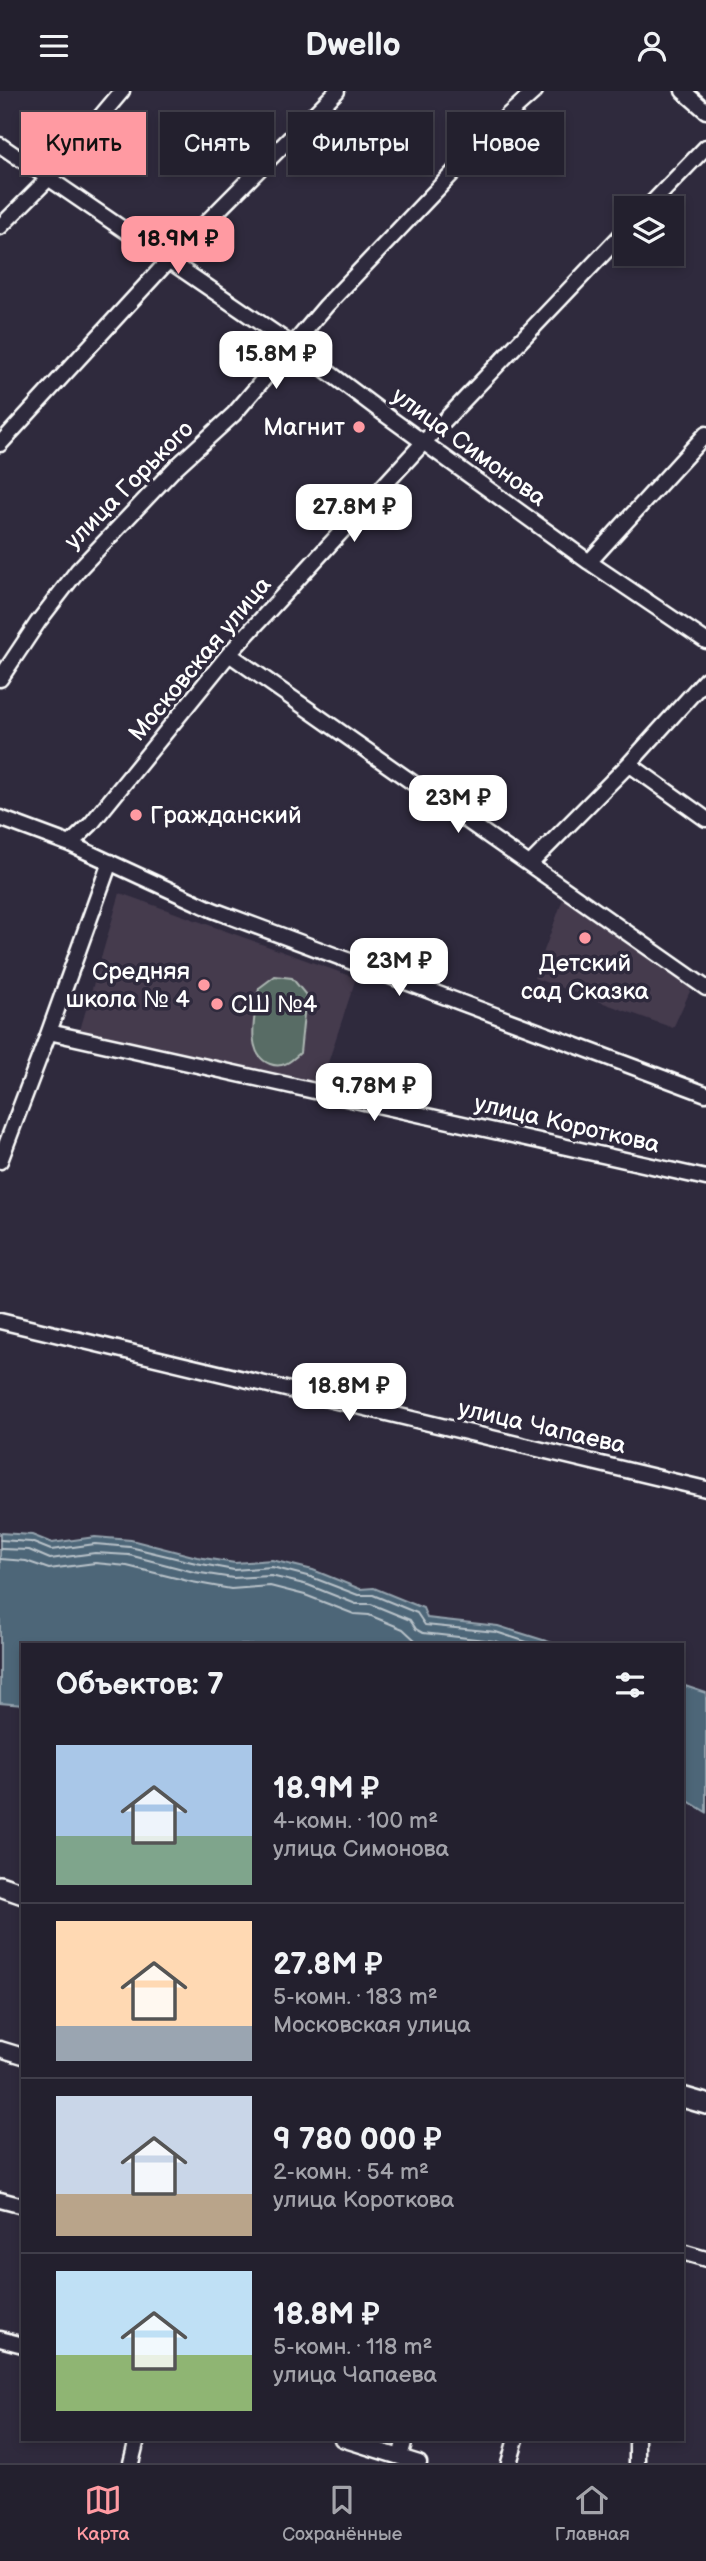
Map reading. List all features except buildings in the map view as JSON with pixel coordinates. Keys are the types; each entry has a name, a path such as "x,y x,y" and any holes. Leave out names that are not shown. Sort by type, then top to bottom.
{"main road":[{"path":"0,1887 21,1893"},
{"path":"684,2098 706,2104"}],"street":[{"path":"0,227 47,179 122,91"},
{"path":"0,444 169,260 337,91"},
{"name":"улица Горького","path":"0,679 38,622 78,570 176,467 234,414 292,344 508,115 535,91"},
{"path":"683,91 706,111"},
{"name":"улица Симонова","path":"0,145 292,344 423,443 589,562 706,641"},
{"path":"659,196 706,147"},
{"name":"Московская улица","path":"70,844 90,824 229,654 423,443 614,243"},
{"path":"589,562 706,434"},
{"path":"229,654 706,988"},
{"path":"530,864 629,764 706,680"},
{"path":"629,764 706,819"},
{"path":"0,818 70,844 214,910 706,1094"},
{"path":"1,1158 50,1033 110,862"},
{"name":"улица Короткова","path":"50,1033 706,1178"},
{"name":"улица Чапаева","path":"0,1321 706,1489"},
{"path":"0,2049 21,2055"},
{"path":"0,2200 21,2205"},
{"path":"684,2253 706,2259"},
{"path":"0,2339 21,2345"},
{"path":"131,2463 136,2441"},
{"path":"348,2441 419,2463"},
{"path":"400,2457 404,2441"},
{"path":"509,2463 515,2441"},
{"path":"637,2441 637,2463"}],"shaded area":[{"name":"СШ №4","path":"120,893 356,978 320,1087 80,1030"},
{"name":"Детский сад Сказка","path":"563,899 692,987 673,1028 534,978"}],"green space":[{"path":"275,976 292,978 306,995 300,1053 279,1066 262,1059 256,1051 253,1031 259,988"}],"water":[{"path":"0,1533 32,1535 52,1543 95,1537 131,1540 197,1557 235,1563 272,1560 313,1570 360,1589 374,1588 423,1608 427,1618 498,1626 553,1643 21,1643 21,1705 0,1703"},
{"path":"684,1686 706,1693 706,1812 684,1799"}],"place":[{"name":"Магнит","path":"359,427"},
{"name":"Гражданский","path":"136,815"},
{"name":"Детский сад Сказка","path":"585,938"},
{"name":"Средняя школа № 4","path":"204,985"},
{"name":"СШ №4","path":"217,1004"}]}
